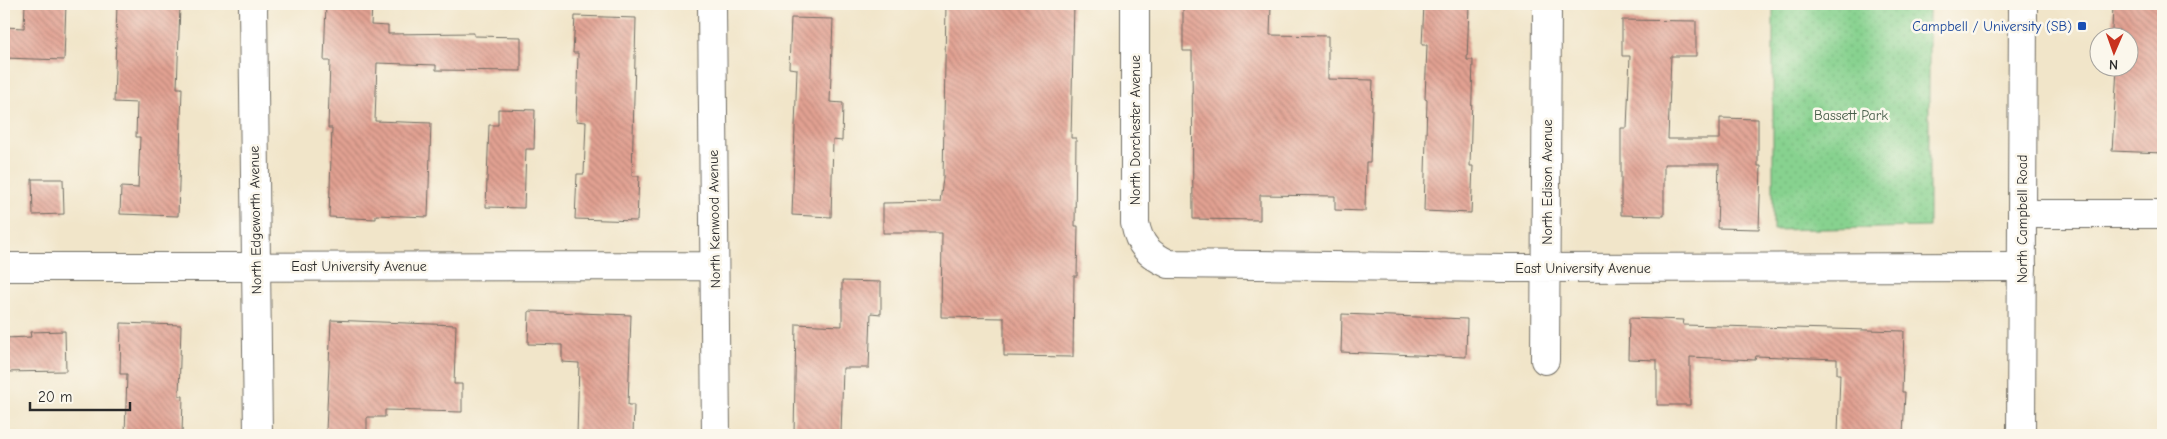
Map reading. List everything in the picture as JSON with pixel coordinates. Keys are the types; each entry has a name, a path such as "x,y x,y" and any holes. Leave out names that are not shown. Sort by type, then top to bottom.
{"street":[{"name":"North Edgeworth Avenue","path":"253,4 258,435"},
{"name":"North Kenwood Avenue","path":"712,4 716,435"},
{"name":"North Dorchester Avenue","path":"1135,4 1135,223 1137,235 1148,252"},
{"name":"North Edison Avenue","path":"1545,360 1547,4"},
{"name":"North Campbell Road","path":"2021,435 2023,4"},
{"path":"2022,214 2163,214"},
{"name":"East University Avenue","path":"1148,252 1169,264 1184,266 1547,268 2022,267"},
{"name":"East University Avenue","path":"4,267 714,266"}],"green space":[{"name":"Bassett Park","path":"1773,4 1929,4 1929,227 1773,230"}],"building":[{"path":"25,4 66,4 64,60 4,58 4,27 24,28"},
{"path":"117,4 180,6 177,88 182,88 178,216 120,214 121,187 138,188 140,137 136,137 137,103 114,102"},
{"path":"326,4 372,4 371,25 388,26 388,34 474,33 474,36 521,37 521,71 436,70 436,65 377,63 375,121 431,123 428,217 376,215 376,219 329,217 332,128 328,128 330,61 324,61"},
{"path":"946,4 1074,4 1071,138 1076,138 1075,226 1078,226 1077,276 1074,276 1073,357 1004,356 1004,318 941,317 942,233 883,233 883,203 940,202 943,178"},
{"path":"1424,4 1469,6 1467,60 1473,60 1470,166 1473,166 1471,213 1424,211 1427,45 1422,45"},
{"path":"2113,4 2163,4 2163,153 2112,151 2116,78 2140,78 2140,28 2112,28"},
{"path":"1183,5 1271,6 1270,35 1328,36 1328,79 1373,80 1370,162 1366,162 1365,211 1335,210 1335,196 1260,195 1260,220 1193,219 1192,51 1183,51"},
{"path":"575,16 636,18 632,176 639,176 637,221 575,219 577,174 584,174 586,122 576,121 578,53 573,53"},
{"path":"791,18 833,19 830,102 843,103 842,141 833,140 831,217 792,215 797,69 789,68"},
{"path":"1622,20 1696,21 1696,56 1671,56 1668,139 1720,139 1720,118 1758,119 1758,166 1761,166 1759,229 1717,228 1719,164 1664,164 1664,216 1621,215 1621,128 1627,128 1630,56 1622,56"},
{"path":"498,109 535,110 534,149 526,149 524,208 486,207 489,125 498,125"},
{"path":"32,179 63,179 64,214 33,215"},
{"path":"842,281 881,282 881,314 871,313 869,368 843,368 841,435 794,435 796,324 842,326"},
{"path":"529,311 631,315 628,405 634,405 633,435 577,435 579,363 562,362 562,345 528,344"},
{"path":"1342,314 1467,319 1466,357 1341,352"},
{"path":"1629,318 1684,320 1683,325 1904,331 1902,392 1905,392 1903,435 1838,434 1840,374 1837,374 1837,359 1756,356 1755,360 1690,357 1690,405 1657,405 1657,360 1628,359"},
{"path":"331,320 456,325 454,384 462,384 462,412 385,410 385,417 367,417 367,435 328,435 329,431 326,431"},
{"path":"121,323 181,325 179,396 183,396 182,435 125,435 127,374 120,374"},
{"path":"65,331 66,371 4,372 4,338 31,337 30,332"}],"place":[{"name":"Campbell / University (SB)","path":"2082,26"}]}
